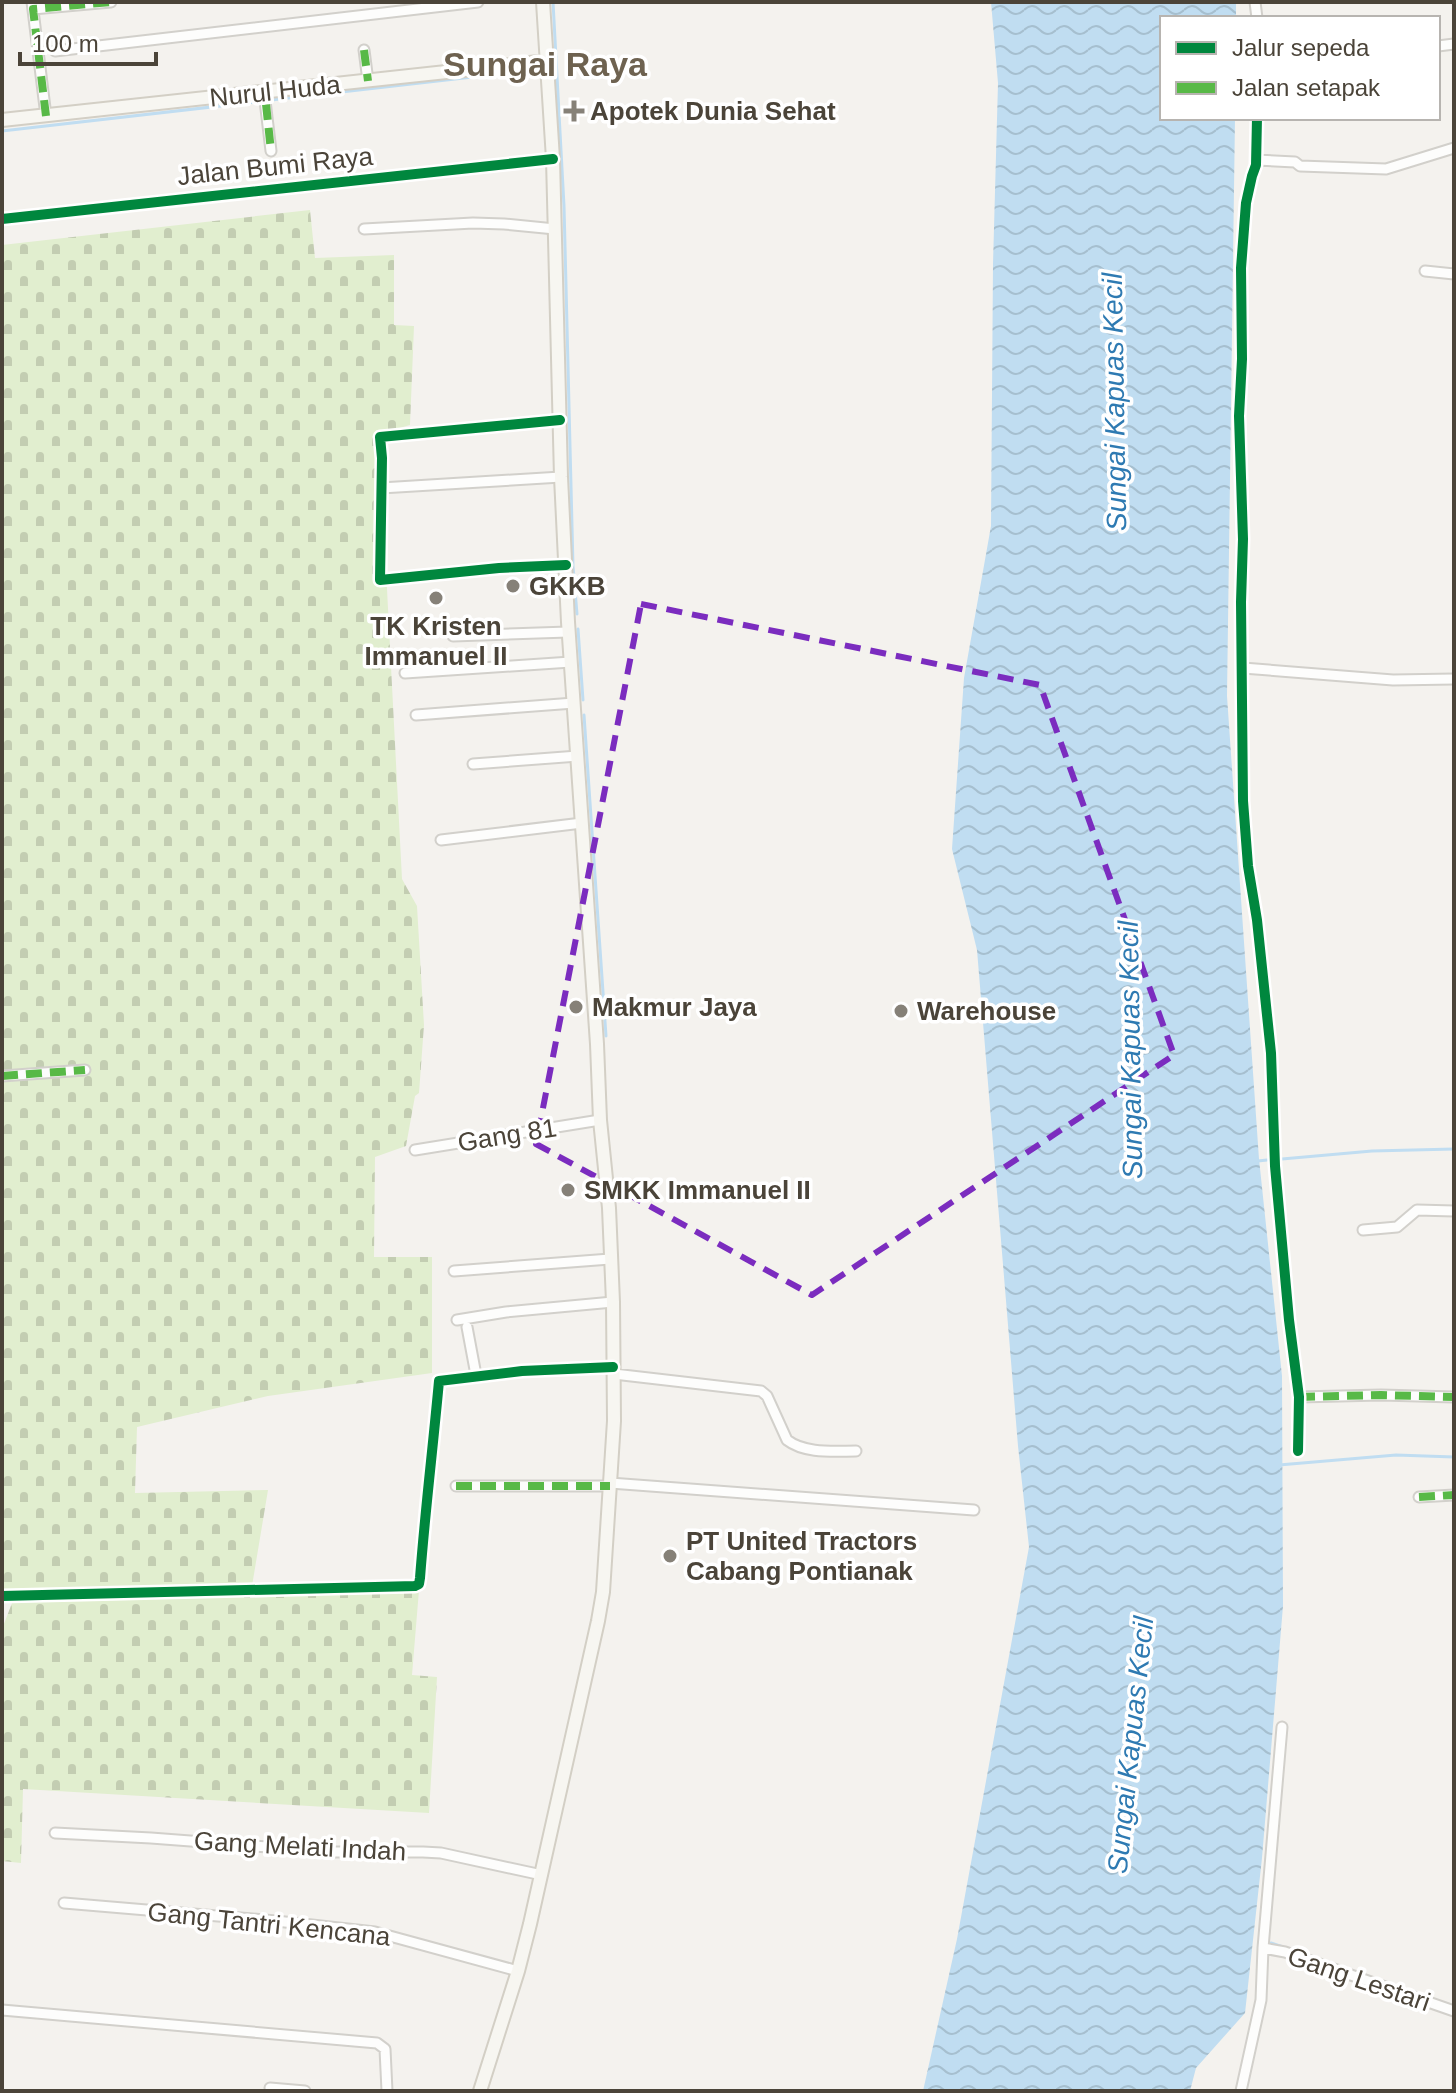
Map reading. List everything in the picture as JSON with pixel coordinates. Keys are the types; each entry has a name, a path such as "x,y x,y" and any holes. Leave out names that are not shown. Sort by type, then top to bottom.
{"main road":[{"path":"480,2091 518,1971 598,1621 603,1592 614,1421 609,1208 600,1120 568,632 553,159 543,2"},
{"name":"Nurul Huda","path":"2,120 265,98 368,81 548,61"}],"street":[{"path":"46,116 32,6 111,2"},
{"path":"55,51 478,2"},
{"path":"364,50 368,81"},
{"path":"265,98 271,151"},
{"path":"1257,120 1257,160 1246,203 1241,268 1242,738 1245,831 1271,1053 1275,1166 1299,1397 1298,1451"},
{"path":"1257,160 1295,162 1300,166 1386,169 1454,148"},
{"name":"Jalan Bumi Raya","path":"2,219 553,159"},
{"path":"364,229 473,223 555,229"},
{"path":"1425,271 1454,274"},
{"path":"560,420 380,437 380,580 566,565"},
{"path":"381,488 561,477"},
{"path":"453,636 568,632"},
{"path":"405,673 571,662"},
{"path":"1243,668 1393,680 1454,679"},
{"path":"416,715 574,703"},
{"path":"473,764 578,756"},
{"path":"441,840 582,823"},
{"path":"2,1076 85,1070"},
{"name":"Gang 81","path":"415,1150 600,1120"},
{"path":"1363,1230 1397,1227 1417,1210 1454,1211"},
{"path":"454,1271 610,1259"},
{"path":"457,1320 613,1302"},
{"path":"467,1327 476,1375"},
{"path":"2,1596 415,1586 420,1578 439,1381 522,1371 613,1371 761,1391 767,1396 790,1443 807,1449 856,1451"},
{"path":"1299,1397 1454,1397"},
{"path":"456,1486 610,1484 974,1510"},
{"path":"1419,1497 1454,1495"},
{"path":"1241,2091 1261,2000 1282,1727"},
{"name":"Gang Melati Indah","path":"55,1833 333,1852 432,1852 542,1875"},
{"name":"Gang Tantri Kencana","path":"64,1903 375,1932 518,1971"},
{"name":"Gang Lestari","path":"1263,1948 1285,1952 1454,2011"},
{"path":"2,2010 377,2043 385,2049 387,2091"},
{"path":"270,2088 305,2091"}],"highlighted area":[{"path":"641,604 1040,685 1174,1055 812,1295 536,1144"}],"green space":[{"path":"310,210 315,258 394,255 394,325 414,326 410,425 379,434 402,879 417,906 424,1025 419,1093 415,1096 406,1146 375,1157 374,1257 432,1257 432,1373 268,1396 137,1427 135,1493 268,1490 250,1598 419,1590 412,1675 437,1677 429,1813 23,1789 21,1863 2,1861 2,1629 12,1603 2,1603 2,245"}],"water":[{"name":"Sungai Kapuas Kecil","path":"991,2 1236,2 1236,16 1160,16 1160,120 1235,120 1227,696 1259,1159 1282,1376 1283,1606 1262,1858 1245,2013 1196,2068 1190,2091 923,2091 957,1939 1029,1547 977,950 952,849 964,678 991,526 998,83"}],"waterway":[{"path":"553,2 564,206 573,566 577,614"},
{"path":"2,131 534,70"},
{"path":"578,629 583,700"},
{"path":"584,715 606,1036"},
{"path":"1282,1159 1372,1151 1454,1149"},
{"path":"1258,1161 1267,1160"},
{"path":"1279,1465 1396,1455 1454,1457"},
{"path":"1271,1943 1283,1947"}],"marked path":[{"path":"46,116 33,9 111,2"},
{"path":"364,50 368,81"},
{"path":"266,104 271,151"},
{"path":"2,1076 85,1070"},
{"path":"1299,1397 1454,1397"},
{"path":"456,1486 610,1486"},
{"path":"1419,1497 1454,1495"}],"cycle path":[{"path":"1257,120 1256,165 1246,203 1241,268 1239,416 1243,539 1243,801 1271,1053 1275,1166 1299,1397 1298,1451"},
{"path":"2,219 553,159"},
{"path":"560,420 380,437 380,580 566,565"},
{"path":"2,1596 415,1586 420,1578 439,1381 522,1371 613,1367"}],"place":[{"name":"Apotek Dunia Sehat","path":"574,111"},
{"name":"GKKB","path":"513,586"},
{"name":"TK Kristen Immanuel II","path":"436,598"},
{"name":"Makmur Jaya","path":"576,1007"},
{"name":"Warehouse","path":"901,1011"},
{"name":"SMKK Immanuel II","path":"568,1190"},
{"name":"PT United Tractors Cabang Pontianak","path":"670,1556"}],"district":[{"name":"Sungai Raya","path":"545,64"}]}
